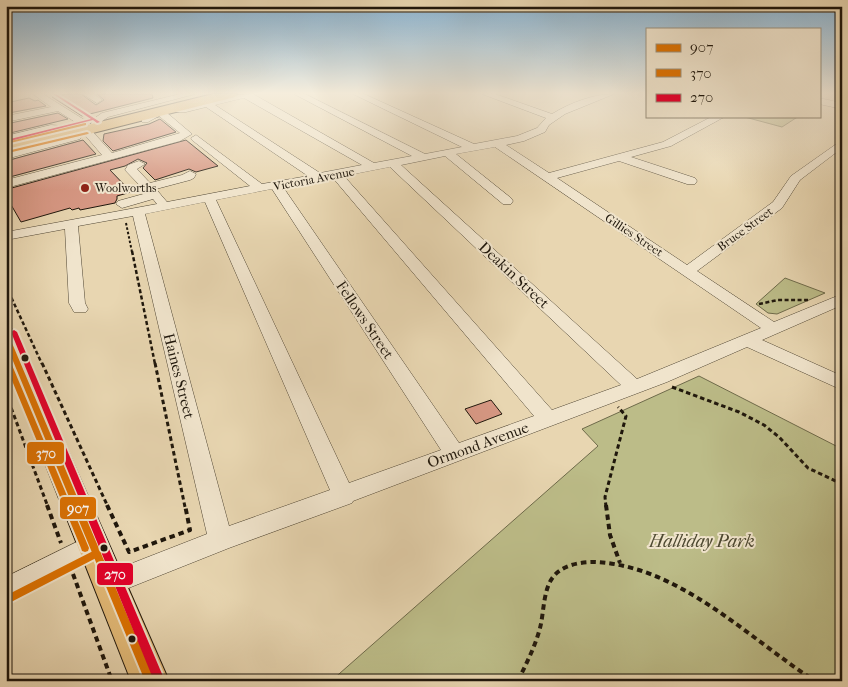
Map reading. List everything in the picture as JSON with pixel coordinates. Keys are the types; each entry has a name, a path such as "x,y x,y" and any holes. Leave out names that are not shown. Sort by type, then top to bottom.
{"highway":[{"path":"6,150 93,126"},
{"path":"6,144 62,135 94,126"}],"main road":[{"path":"6,335 80,552 111,583 150,681"}],"street":[{"path":"6,184 109,156 139,157 185,137 186,131 181,126"},
{"path":"246,126 318,178"},
{"path":"303,126 373,167"},
{"path":"361,126 422,157"},
{"path":"426,126 473,148"},
{"name":"Victoria Avenue","path":"6,236 71,224 102,214 132,215 209,194 268,187 520,139 541,130 543,126"},
{"path":"548,177 667,144 702,126"},
{"path":"90,127 109,156"},
{"path":"6,139 52,128 62,135"},
{"path":"36,143 62,135"},
{"path":"6,156 62,135"},
{"name":"Fellows Street","path":"196,138 268,187 454,453"},
{"name":"Gillies Street","path":"496,143 772,328"},
{"name":"Bruce Street","path":"688,272 778,205 795,178 842,144"},
{"path":"448,152 507,201"},
{"path":"139,157 130,169 152,185 167,206"},
{"path":"622,158 691,181"},
{"name":"Deakin Street","path":"394,164 634,387"},
{"path":"6,224 16,226 102,214 152,185 186,178 190,174"},
{"path":"336,174 548,419"},
{"path":"209,194 344,496"},
{"name":"Haines Street","path":"132,215 220,540"},
{"path":"71,224 77,303 80,309"},
{"name":"Ormond Avenue","path":"111,583 220,540 344,496 454,453 660,378 842,299"},
{"path":"746,340 842,384"},
{"path":"6,590 80,552"}],"path":[{"path":"6,286 129,552 190,530 132,215"},
{"path":"737,304 748,300 755,305 778,300 812,300"},
{"path":"672,387 693,398 740,413 775,433 804,465 824,477 842,484"},
{"path":"6,394 80,552 112,681"},
{"path":"620,563 610,535 605,497 626,423 626,416 621,410"},
{"path":"518,681 541,626 551,580 563,569 577,563 604,560 620,563 656,576 685,590 717,610 780,658 815,681"}],"green space":[{"path":"785,278 825,293 777,314 768,313 756,304"},
{"name":"Halliday Park","path":"699,376 842,449 842,681 331,681 598,446 582,429"}],"building":[{"path":"6,126 39,126 6,134"},
{"path":"140,126 169,126 176,132 113,151 103,141 104,134"},
{"path":"83,140 96,154 6,178 6,161"},
{"path":"186,140 218,166 196,172 189,169 155,180 143,168 147,163 138,159 125,166 110,170 131,192 117,196 115,203 80,210 79,208 72,210 70,208 21,222 6,196 6,193 10,192 8,189"},
{"path":"491,400 502,414 476,424 465,409"}],"transit line":[{"name":"270","path":"6,141 66,126"},
{"name":"907","path":"6,143 76,126"},
{"name":"370","path":"8,152 87,133"},
{"name":"270","path":"14,332 158,678"},
{"name":"907","path":"6,336 150,681"},
{"name":"370","path":"6,358 85,548"},
{"name":"370","path":"10,598 97,553"}],"place":[{"name":"Woolworths","path":"85,188"}]}
